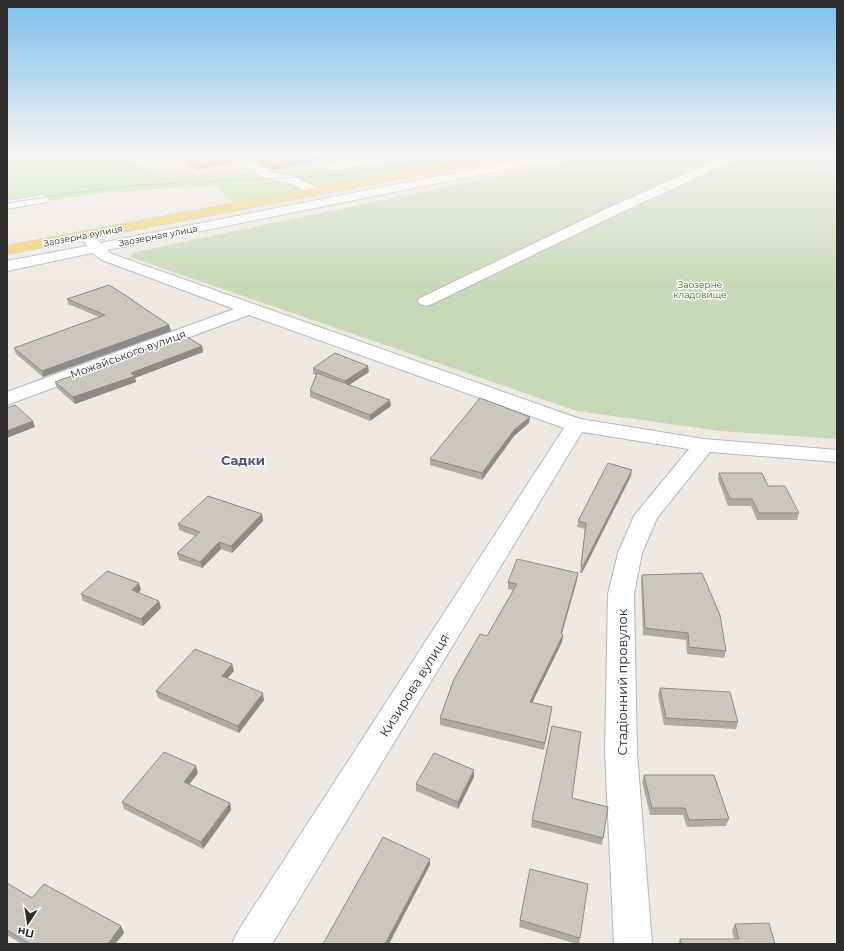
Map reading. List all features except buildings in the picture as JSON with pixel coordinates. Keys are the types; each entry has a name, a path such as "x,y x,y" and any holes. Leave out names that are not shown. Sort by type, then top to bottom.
{"main road":[{"name":"Заозерна вулиця","path":"7,250 92,242 287,198"}],"street":[{"name":"Заозерная улица","path":"7,266 92,242 328,198"},
{"path":"426,301 641,198"},
{"path":"7,205 42,199"},
{"path":"92,242 98,251 107,257 576,425 704,445 837,456"},
{"name":"Можайського вулиця","path":"7,400 249,309"},
{"name":"Кизирова вулиця","path":"251,944 576,425"},
{"name":"Стадіонний провулок","path":"633,944 621,752 621,594 630,553 646,516 704,445"}],"green space":[{"path":"7,198 64,198 7,208"},
{"path":"229,198 277,198 237,206"},
{"name":"Заозерне кладовище","path":"391,198 837,198 837,439 720,431 577,411 130,257 135,252"}],"tram line":[{"path":"7,203 37,198"}],"district":[{"name":"Садки","path":"243,460"}]}
